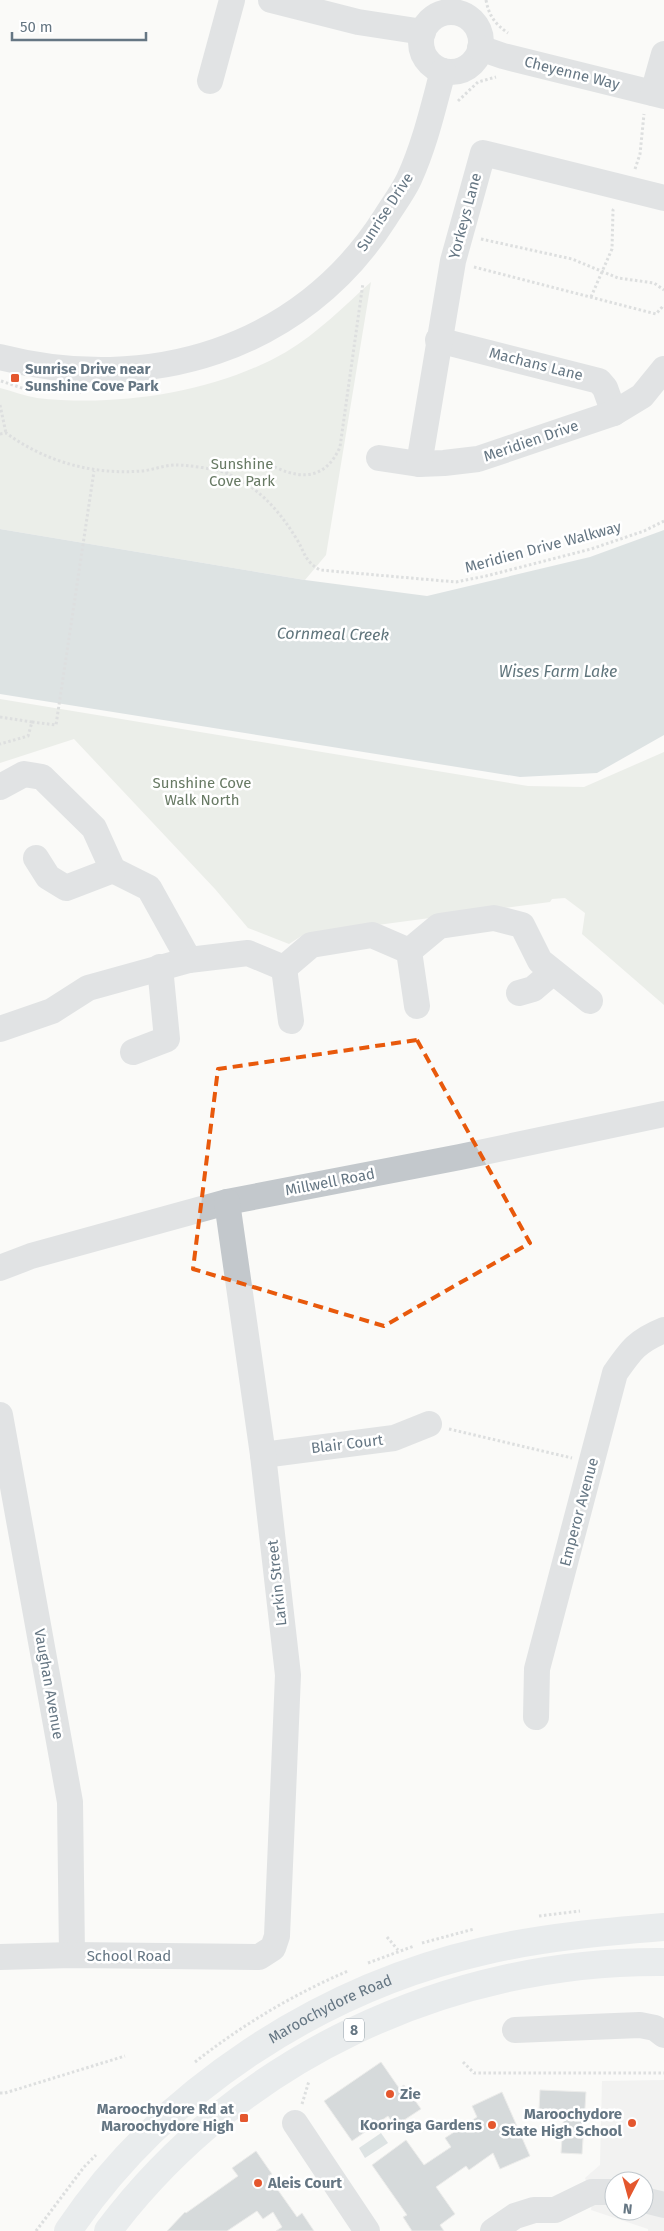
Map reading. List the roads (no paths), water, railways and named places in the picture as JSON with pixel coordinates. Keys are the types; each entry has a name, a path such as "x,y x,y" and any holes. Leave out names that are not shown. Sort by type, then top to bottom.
{"main road":[{"name":"Maroochydore Road","path":"68,2231 102,2186 164,2120 209,2082 247,2055 298,2024 333,2006 391,1978 484,1951 528,1942 587,1934 664,1927"},
{"name":"Maroochydore Road","path":"108,2231 156,2174 208,2124 272,2076 320,2047 368,2023 408,2006 455,1990 508,1977 592,1964 664,1962"}],"street":[{"path":"210,81 232,0"},
{"path":"271,0 358,22 423,32"},
{"path":"455,6 472,19 478,27 482,37 478,56 468,67 453,72 443,71 434,67 423,51 423,32 428,23 435,17 455,6"},
{"name":"Cheyenne Way","path":"480,48 504,56 658,95"},
{"path":"658,95 664,54"},
{"name":"Sunrise Drive","path":"0,357 93,371 134,370 179,362 240,343 301,308 334,280 369,244 408,181 425,139 443,71"},
{"name":"Yorkeys Lane","path":"419,464 452,261 483,153 664,198"},
{"name":"Machans Lane","path":"438,340 599,381 604,388 614,413"},
{"name":"Sunrise Drive","path":"0,346 28,360 50,366"},
{"name":"Meridien Drive","path":"379,458 419,464 444,464 478,459 614,413 642,396 664,369"},
{"path":"0,787 24,774 42,777 94,828 113,870 149,888 189,960"},
{"path":"36,858 48,877 66,888 113,870"},
{"path":"409,951 439,926 494,918 522,925 540,961 590,1001"},
{"path":"284,968 311,945 372,935 409,951"},
{"path":"409,951 417,1006"},
{"path":"0,1029 52,1011 88,988 189,960 248,953 284,968"},
{"path":"133,1052 167,1038 160,967"},
{"path":"284,968 290,1021"},
{"path":"519,993 533,989 553,972"},
{"name":"Millwell Road","path":"0,1268 30,1256 227,1202 460,1157 664,1114"},
{"name":"Larkin Street","path":"227,1202 263,1455 288,1675 277,1936 273,1948 259,1957"},
{"name":"Emperor Avenue","path":"536,1717 537,1669 615,1373 631,1350 645,1338 664,1330"},
{"name":"Vaughan Avenue","path":"0,1415 70,1802 72,1955"},
{"name":"Blair Court","path":"263,1455 394,1438 429,1424"},
{"name":"School Road","path":"0,1957 72,1955 259,1957"},
{"path":"515,2030 640,2025 655,2028 664,2035"},
{"path":"295,2123 368,2231"},
{"path":"494,2231 516,2216 534,2210 555,2210 592,2192 604,2192"}],"water":[{"name":"Wises Farm Lake","path":"0,529 305,580 427,596 590,557 664,530 664,735 597,773 520,777 0,694"},
{"path":"381,2133 388,2143 365,2158 359,2148"}],"place":[{"name":"Sunrise Drive near Sunshine Cove Park","path":"15,378"},
{"name":"Zie","path":"390,2094"},
{"name":"Maroochydore Rd at Maroochydore High","path":"244,2118"},
{"name":"Maroochydore State High School","path":"632,2123"},
{"name":"Kooringa Gardens","path":"492,2125"},
{"name":"Aleis Court","path":"258,2183"}],"park label":[{"name":"Sunshine Cove Park","path":"242,472"},
{"name":"Sunshine Cove Walk North","path":"202,792"}],"water label":[{"name":"Cornmeal Creek","path":"333,634"}]}
